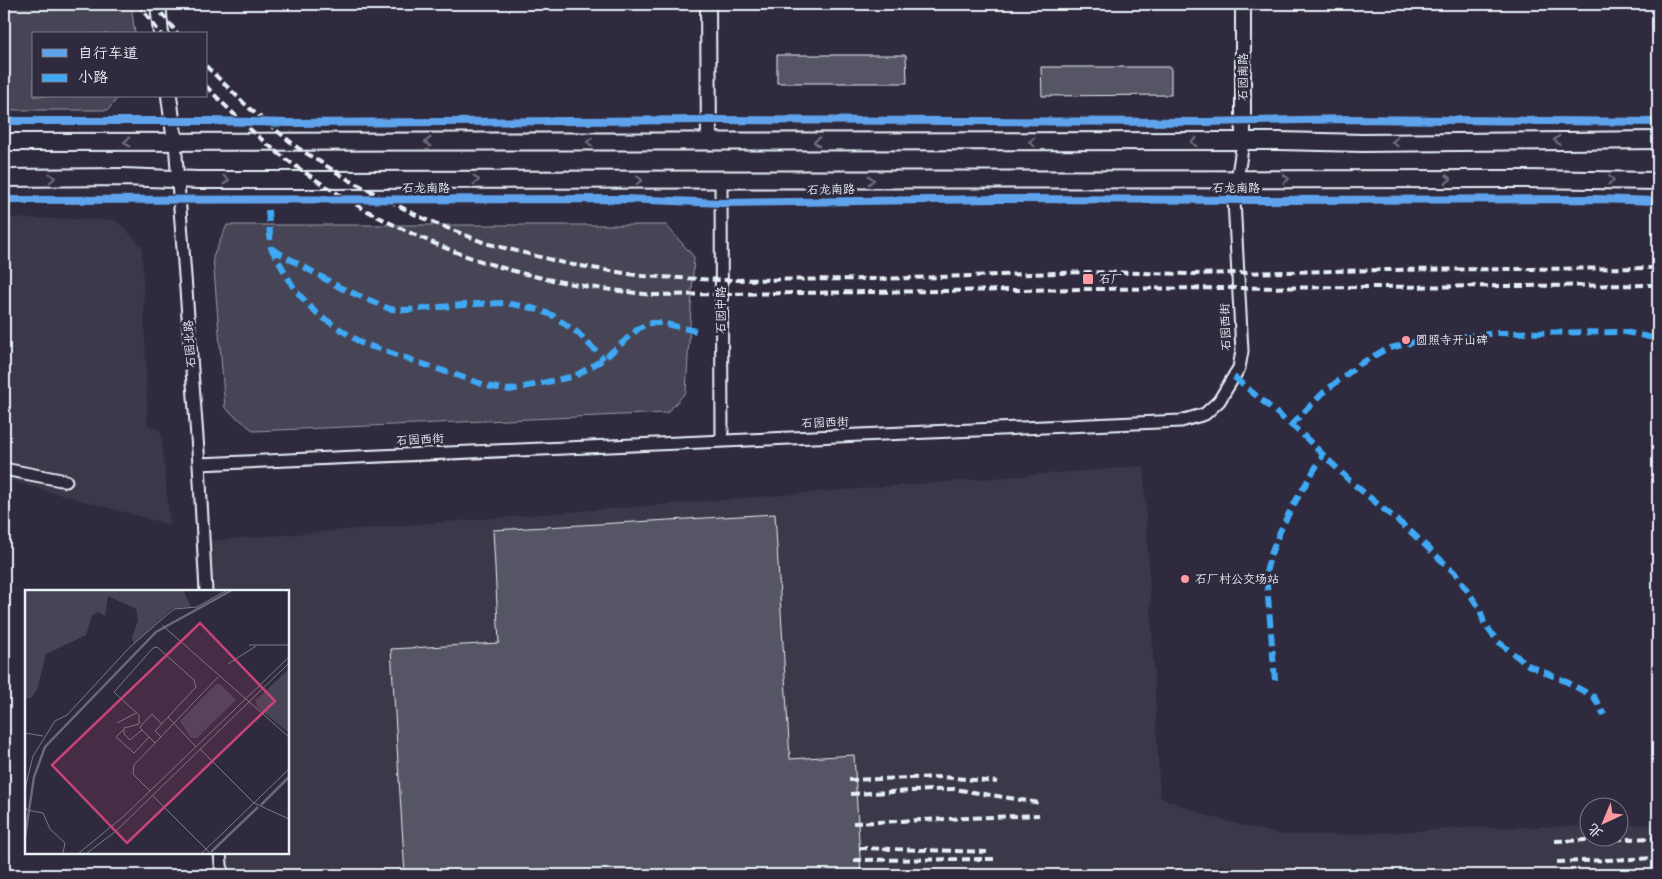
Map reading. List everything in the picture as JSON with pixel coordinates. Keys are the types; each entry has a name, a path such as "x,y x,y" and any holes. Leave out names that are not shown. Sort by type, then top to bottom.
{"main road":[{"path":"4,142 1658,140"},
{"name":"石龙南路","path":"4,178 721,180 1524,179 1658,181"}],"street":[{"path":"158,4 161,32"},
{"path":"708,4 709,142"},
{"name":"石园南路","path":"1237,179 1243,142 1243,4"},
{"name":"石园北路","path":"169,98 176,142 199,464 206,590"},
{"name":"石园西街","path":"199,464 1181,421 1205,414 1219,401 1230,385 1238,368 1242,351 1234,200 1237,179"},
{"name":"石园中路","path":"721,180 722,440"},
{"path":"4,469 66,482"},
{"path":"220,854 222,875"}],"shaded area":[{"path":"4,4 131,4 135,32 32,32 32,98 117,98 108,110 4,110"},
{"path":"4,218 116,220 142,246 148,425 161,431 170,525 4,479"},
{"path":"227,225 666,225 694,257 686,392 667,413 254,431 225,408 213,257"},
{"path":"1144,466 1160,797 1208,816 1285,835 1343,835 1464,828 1580,826 1580,846 1630,846 1630,825 1658,825 1658,875 230,875 228,854 289,854 289,590 210,590 206,541"}],"building":[{"path":"777,55 906,55 907,83 777,83"},
{"path":"1041,67 1171,67 1171,95 1042,96"},
{"path":"775,514 790,759 854,755 861,875 405,875 391,649 499,643 493,530"}],"railway":[{"path":"138,4 159,32"},
{"path":"154,4 176,32"},
{"path":"208,68 249,108 298,148 349,180 420,217 485,243 568,264 642,276 719,280 880,279 1088,272 1191,274 1379,270 1658,268"},
{"path":"208,88 246,126 290,162 353,203 386,221 420,237 490,264 525,274 584,286 652,295 1088,289 1658,285"},
{"path":"849,780 942,777 997,782"},
{"path":"851,794 954,789 1040,803"},
{"path":"853,823 1039,815"},
{"path":"1555,841 1658,838"},
{"path":"859,848 987,852"},
{"path":"1557,862 1658,858"},
{"path":"854,860 997,859"}],"marked path":[{"path":"268,210 271,248 295,290 316,313 361,343 491,387 510,390 575,376 604,359 638,329 648,323 661,323 701,332"},
{"path":"272,249 341,288 390,309 407,310 506,303 532,308 552,315 578,333 604,359"},
{"path":"1291,425 1325,391 1360,364 1386,349 1419,341 1497,333 1625,332 1658,339"},
{"path":"1234,377 1303,435 1350,481 1410,531 1456,574 1480,609 1484,623 1497,641 1528,665 1567,682 1594,697 1604,715"},
{"path":"1275,680 1266,573 1282,527 1323,455"}],"cycle path":[{"path":"4,121 290,123 709,120 1204,122 1350,119 1658,122"},
{"path":"4,200 625,199 722,203 998,199 1596,199 1658,201"}],"place":[{"name":"石厂","path":"1088,279"},
{"name":"圆照寺开山碑","path":"1406,340"},
{"name":"石厂村公交场站","path":"1185,579"}]}
